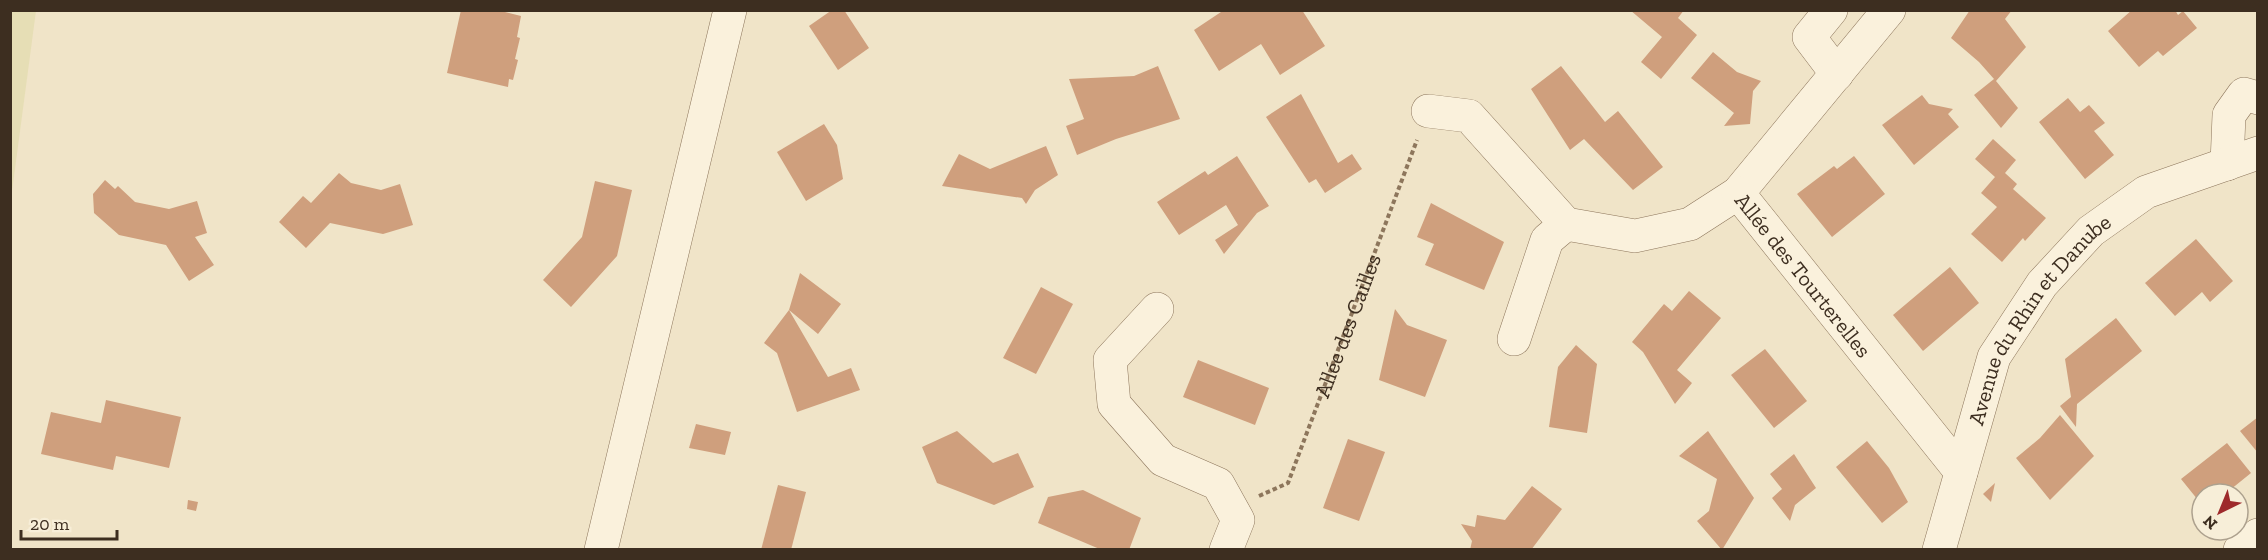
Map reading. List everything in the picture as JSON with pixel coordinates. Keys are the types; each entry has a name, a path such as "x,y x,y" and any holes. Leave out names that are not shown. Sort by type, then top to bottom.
{"street":[{"path":"601,549 730,10"},
{"path":"1831,10 1809,37 1837,74"},
{"path":"1738,193 1889,10"},
{"path":"2227,164 2229,115 2244,94 2258,98"},
{"path":"1428,111 1469,116 1566,224 1547,240 1514,339"},
{"name":"Avenue du Rhin et Danube","path":"1939,549 1994,357 2042,284 2091,231 2146,192 2258,153"},
{"name":"Allée des Tourterelles","path":"1566,224 1635,236 1690,224 1738,193 1961,472"},
{"path":"1157,309 1110,360 1114,404 1164,460 1218,484 1238,520 1226,549"},
{"path":"2240,549 2258,535"}],"path":[{"name":"Allée des Cailles","path":"1231,508 1288,483 1428,111"}],"shaded area":[{"path":"10,11 36,11 11,199"}],"building":[{"path":"461,10 497,10 521,16 517,37 520,38 515,59 518,60 513,80 509,79 508,87 447,73"},
{"path":"832,10 844,10 869,48 838,70 809,26"},
{"path":"1224,10 1302,10 1325,46 1280,75 1261,44 1219,71 1194,30"},
{"path":"1630,10 1684,10 1678,18 1697,35 1661,79 1641,62 1662,37"},
{"path":"1970,10 2012,10 2005,19 2026,47 1996,81 2018,108 2001,128 1974,95 1994,79 1979,62 1951,38"},
{"path":"2132,10 2175,10 2178,15 2183,11 2197,28 2163,56 2158,51 2139,67 2108,31"},
{"path":"1713,52 1737,72 1761,81 1753,91 1750,124 1724,126 1734,113 1691,78"},
{"path":"1158,66 1180,119 1116,139 1077,155 1066,126 1084,119 1069,79 1134,76"},
{"path":"1561,66 1605,122 1618,111 1663,167 1633,190 1584,139 1570,150 1531,89"},
{"path":"1301,94 1338,163 1352,154 1362,169 1325,193 1316,179 1309,183 1266,117"},
{"path":"1922,95 1929,104 1953,109 1948,114 1959,127 1914,165 1882,125"},
{"path":"2068,98 2080,112 2089,105 2105,123 2094,131 2114,155 2085,179 2039,122"},
{"path":"824,124 837,145 843,179 806,201 777,152"},
{"path":"1993,139 2016,160 2005,173 2017,184 2013,189 2046,218 2025,241 2023,238 2002,262 1971,234 1997,207 1981,193 1995,177 1975,159"},
{"path":"1046,146 1058,175 1035,190 1026,204 1022,198 942,186 959,154 990,169"},
{"path":"1237,156 1269,206 1257,213 1224,254 1215,240 1238,225 1226,205 1179,235 1157,202 1205,171 1208,175"},
{"path":"1854,156 1885,194 1832,237 1797,194 1834,166 1837,169"},
{"path":"339,173 351,183 381,190 400,184 413,225 383,234 330,223 306,248 279,222 303,196 311,203"},
{"path":"105,180 115,189 118,186 135,202 169,209 197,201 207,233 195,237 214,265 189,281 166,245 119,235 94,213 93,194"},
{"path":"595,181 632,190 617,256 571,307 543,280 582,237"},
{"path":"1431,203 1504,242 1484,290 1425,265 1434,244 1417,237"},
{"path":"2196,239 2233,281 2210,302 2202,292 2175,316 2145,283"},
{"path":"1950,267 1979,303 1923,351 1893,315"},
{"path":"800,273 841,304 818,334 789,310"},
{"path":"1041,287 1073,304 1036,374 1003,358"},
{"path":"1689,291 1721,318 1677,370 1692,383 1675,404 1643,352 1632,342 1664,304 1672,311"},
{"path":"1395,309 1407,325 1447,340 1425,397 1379,380"},
{"path":"789,310 828,377 851,368 860,390 797,412 777,353 764,343"},
{"path":"2116,318 2142,351 2077,404 2076,427 2060,406 2071,397 2065,359"},
{"path":"1576,345 1597,364 1587,433 1549,427 1558,367"},
{"path":"1765,349 1807,401 1774,428 1731,375"},
{"path":"1198,360 1269,388 1255,425 1183,397"},
{"path":"106,400 181,417 169,468 116,456 113,470 41,454 51,412 101,423"},
{"path":"2060,415 2094,456 2050,500 2016,458 2040,438"},
{"path":"2258,417 2258,453 2240,431"},
{"path":"696,424 731,432 725,455 689,448"},
{"path":"957,431 993,463 1018,453 1034,487 994,505 937,483 922,447"},
{"path":"1708,431 1754,498 1722,550 1697,521 1709,511 1717,479 1679,456"},
{"path":"1348,439 1385,452 1359,521 1323,508"},
{"path":"1867,441 1889,468 1908,502 1882,523 1836,467"},
{"path":"2227,443 2251,473 2240,482 2190,482 2190,490 2181,479"},
{"path":"1794,454 1816,488 1795,505 1790,521 1772,498 1782,489 1770,474"},
{"path":"1995,483 1991,502 1983,494"},
{"path":"778,485 806,492 791,550 761,550"},
{"path":"1532,486 1562,509 1531,550 1470,550 1472,541 1461,524 1475,527 1477,515 1505,520"},
{"path":"1083,490 1141,518 1129,550 1102,550 1038,523 1048,497"},
{"path":"188,500 198,502 196,511 187,509"}]}
